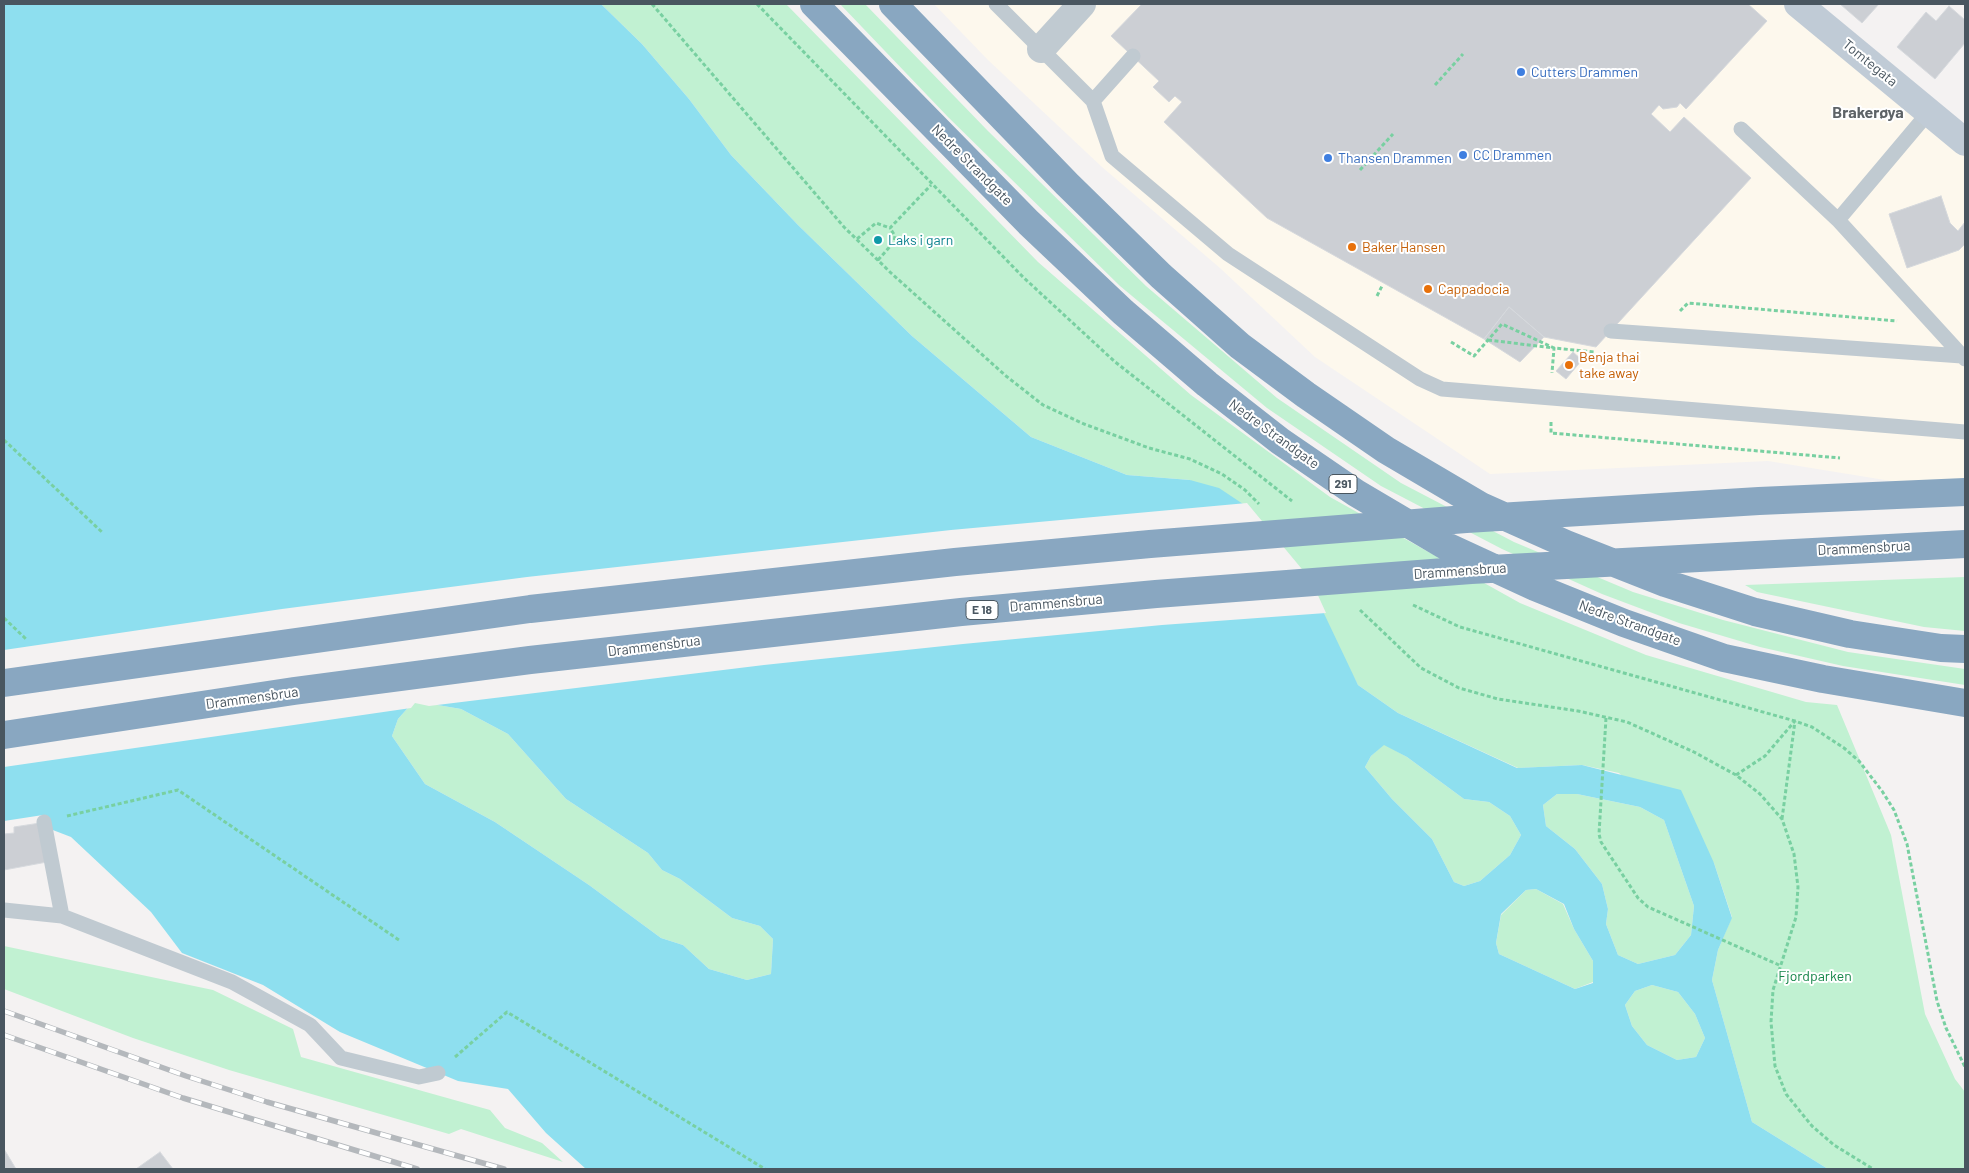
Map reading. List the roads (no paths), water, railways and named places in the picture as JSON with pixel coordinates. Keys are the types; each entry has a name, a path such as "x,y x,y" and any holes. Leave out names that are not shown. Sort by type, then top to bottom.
{"highway":[{"name":"Nedre Strandgate","path":"814,4 1028,223 1123,312 1207,384 1265,429 1356,493 1444,545 1535,587 1724,658 1898,694 1965,703"},
{"path":"893,4 1067,184 1161,276 1240,346 1306,395 1386,450 1481,506 1566,544 1664,583 1755,612 1850,634 1941,648 1965,649"},
{"path":"4,683 530,609 955,562 1159,543 1466,519 1740,502 1965,492"},
{"name":"Drammensbrua","path":"4,735 294,692 530,660 961,612 1156,594 1471,570 1965,544"}],"street":[{"path":"1041,49 1082,4"},
{"name":"Tomtegata","path":"1798,4 1965,142"}],"lane":[{"path":"996,4 1093,101 1112,156 1228,254 1420,379 1442,389 1550,389 1965,432"},
{"path":"1093,101 1133,56"},
{"path":"1838,220 1930,112"},
{"path":"1741,129 1838,220 1964,357"},
{"path":"1611,331 1852,347 1964,357"},
{"path":"44,822 62,916"},
{"path":"4,910 62,916 232,982 310,1025 342,1058 419,1077 438,1073"}],"water":[{"path":"4,4 601,4 642,44 689,99 731,155 798,225 912,336 1031,437 1127,475 1190,480 1219,488 1243,504 1309,582 1358,685 1398,713 1517,768 1582,765 1681,790 1714,863 1732,918 1718,950 1712,980 1752,1122 1828,1169 586,1169 546,1133 508,1089 458,1081 340,1032 263,985 182,953 151,912 71,837 45,827 43,815 4,821","holes":["414,701 461,709 508,734 566,799 648,853 662,870 680,879 732,918 760,926 773,939 771,974 747,980 709,969 683,945 661,938 589,885 495,822 425,784 392,736 398,719","1384,745 1407,757 1464,799 1489,802 1510,816 1521,835 1510,855 1480,881 1464,886 1454,882 1432,839 1392,799 1365,767 1371,756","1557,794 1577,794 1640,807 1664,820 1694,906 1691,935 1675,955 1638,964 1618,955 1606,924 1608,909 1602,884 1575,849 1546,826 1543,805","1536,889 1564,904 1574,929 1593,961 1593,983 1575,989 1499,954 1496,943 1501,914 1526,890","1652,985 1678,992 1695,1014 1705,1038 1696,1057 1677,1060 1647,1045 1632,1026 1625,1005 1635,991"]}],"railway":[{"path":"4,1011 186,1076 267,1102 504,1169"},
{"path":"4,1035 183,1098 417,1169"}],"place":[{"name":"Cutters Drammen","path":"1521,72"},
{"name":"CC Drammen","path":"1463,155"},
{"name":"Thansen Drammen","path":"1328,158"},
{"name":"Laks i garn","path":"878,240"},
{"name":"Baker Hansen","path":"1352,247"},
{"name":"Cappadocia","path":"1428,289"},
{"name":"Benja thai take away","path":"1569,365"}],"district":[{"name":"Brakerøya","path":"1868,113"}],"park label":[{"name":"Fjordparken","path":"1815,976"}]}
